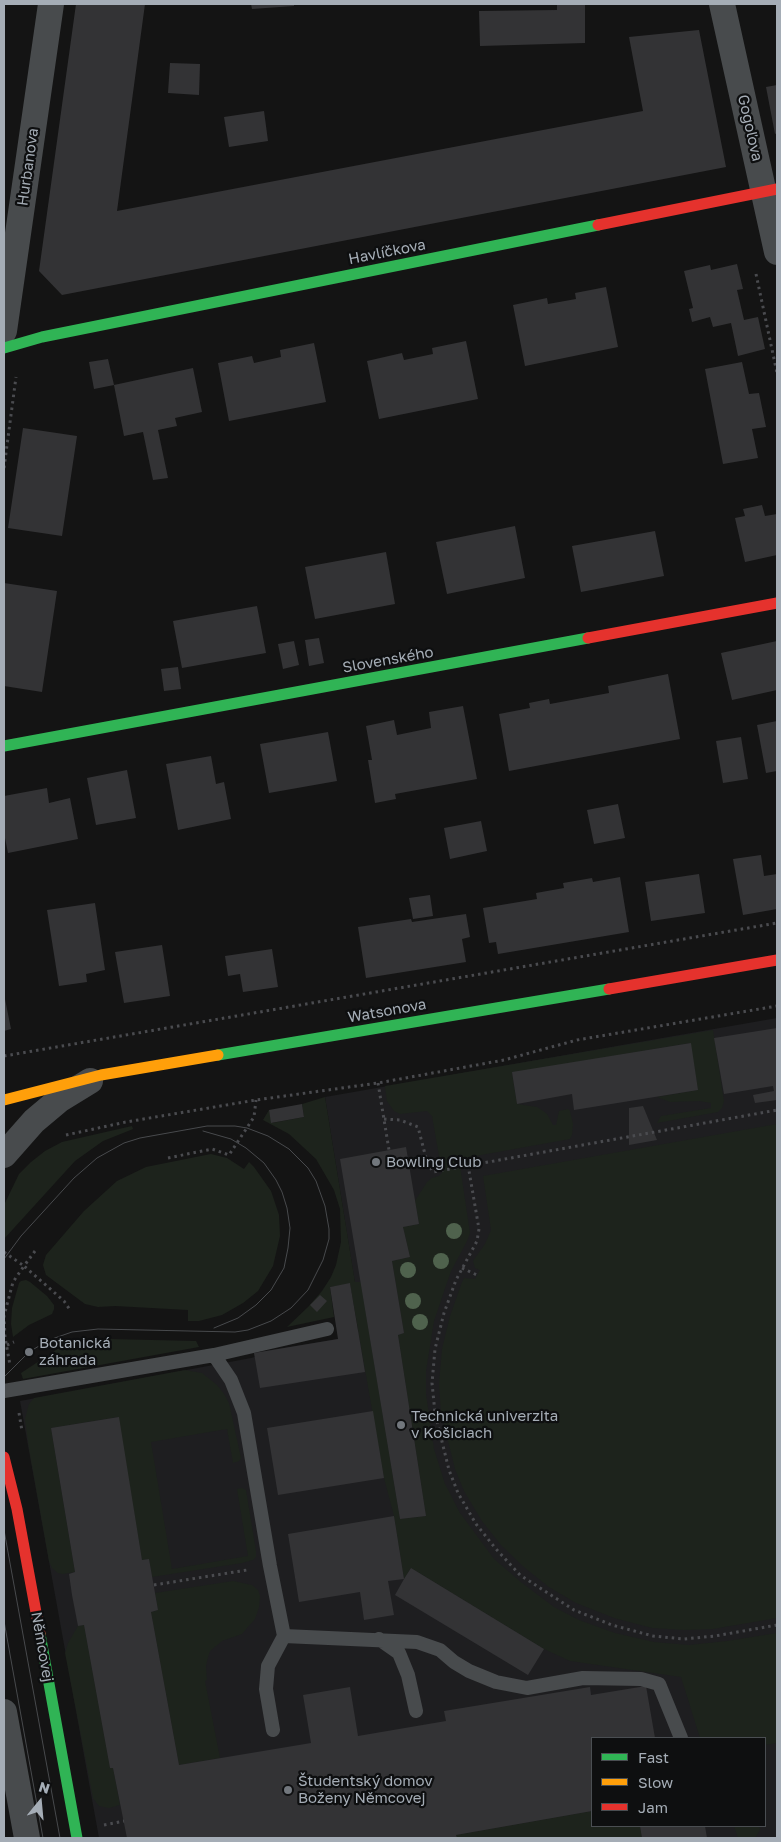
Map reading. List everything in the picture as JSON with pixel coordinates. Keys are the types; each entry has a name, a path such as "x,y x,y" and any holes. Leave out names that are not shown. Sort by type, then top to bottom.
{"street":[{"name":"Hurbanova","path":"4,331 52,4"},
{"name":"Gogoľova","path":"722,4 771,191 777,252"},
{"name":"Havlíčkova","path":"4,348 42,337 771,191"},
{"name":"Slovenského","path":"4,746 777,603"},
{"name":"Watsonova","path":"4,1100 100,1075 777,960"},
{"path":"4,1155 34,1122 59,1100 100,1075"},
{"name":"Němcovej","path":"4,1457 17,1509 77,1838"},
{"path":"4,1712 27,1838"}],"lane":[{"path":"4,1391 214,1355 327,1329"},
{"path":"214,1355 231,1380 244,1413 284,1636 268,1666 266,1689 273,1730"},
{"path":"284,1636 417,1642 440,1650 454,1662 469,1671 496,1682 527,1688 583,1678 640,1678 659,1684 681,1737"},
{"path":"379,1639 399,1653 408,1674 416,1711"}],"path":[{"path":"4,1056 777,923"},
{"path":"60,1137 126,1122 504,1060 577,1040 777,1006"},
{"path":"378,1082 389,1150"},
{"path":"168,1158 212,1149 229,1155 254,1117 256,1100"},
{"path":"384,1119 400,1120 418,1127 427,1162 433,1172 777,1110"},
{"path":"468,1165 479,1229 477,1241 462,1267 444,1313 435,1349 432,1382 435,1413 449,1470 458,1493 476,1524 520,1575 574,1610 612,1625 653,1636 684,1639 715,1636 777,1625"},
{"path":"35,1251 24,1266 64,1301 70,1310"},
{"path":"462,1267 478,1275"},
{"path":"7,1345 14,1342"},
{"path":"154,1585 270,1566"}],"shaded area":[{"name":"Technická univerzita v Košiciach","path":"777,1018 777,1838 99,1838 20,1401 251,1358 255,1357 254,1353 338,1339 362,1327 325,1097"},
{"path":"713,1030 724,1101 722,1108 718,1112 657,1123 661,1116 711,1108 711,1103 699,1101 670,1102 657,1097 698,1090 690,1043 512,1073 517,1104 537,1107 547,1114 553,1125 556,1125 559,1111 568,1109 573,1124 572,1135 570,1139 459,1159 470,1233 451,1271 434,1321 426,1371 426,1394 434,1449 445,1484 460,1513 494,1559 554,1607 579,1620 615,1633 654,1642 689,1645 777,1633 777,1743 766,1745 766,1737 700,1737 681,1677 570,1661 544,1649 411,1568 404,1579 394,1516 384,1478 350,1284 330,1287 334,1317 287,1327 308,1307 331,1277 336,1265 341,1242 340,1209 334,1190 316,1159 289,1134 263,1120 269,1110 272,1123 304,1117 302,1104 325,1097 355,1282 361,1282 400,1519 426,1516 398,1335 404,1333 392,1261 410,1257 403,1227 419,1224 415,1201 427,1182 442,1173 432,1116 427,1111 400,1114 394,1111 387,1101 385,1086"},
{"path":"777,1124 777,1618 713,1629 684,1630 652,1628 614,1618 576,1603 549,1587 525,1568 501,1545 482,1521 464,1491 455,1469 441,1413 439,1383 442,1349 450,1316 462,1282 464,1278 475,1279 480,1270 475,1268 473,1261 485,1244 491,1230 483,1176"},
{"path":"132,1126 133,1129 103,1141 75,1161 4,1239 4,1205 19,1174 31,1162 45,1151 62,1142"},
{"path":"211,1154 227,1158 244,1169 249,1162 271,1191 279,1215 280,1236 273,1266 258,1291 243,1303 222,1315 199,1321 188,1321 188,1310 115,1306 98,1307 85,1304 46,1275 43,1265 46,1255 84,1211 117,1181 146,1167"},
{"path":"26,1280 47,1296 54,1305 54,1309 52,1314 29,1325 13,1337 11,1324 12,1308 19,1283"},
{"path":"109,1339 196,1341 199,1347 23,1379 21,1373 59,1348 80,1341"},
{"path":"185,1370 202,1373 217,1385 224,1394 229,1403 241,1458 233,1463 227,1429 151,1442 172,1569 248,1556 237,1489 242,1488 246,1490 256,1557 253,1560 242,1563 152,1577 149,1559 142,1560 118,1417 51,1428 75,1572 58,1573 52,1568 49,1561 29,1449 25,1419 29,1404 34,1398"},
{"path":"233,1581 252,1585 258,1590 260,1596 255,1619 242,1634 222,1641 210,1651 208,1657 206,1666 207,1680 205,1681 220,1758 179,1765 151,1612 158,1610 155,1593"},
{"path":"84,1625 110,1768 113,1768 120,1805 109,1808 99,1806 93,1798 65,1653 68,1643 78,1626"},
{"path":"591,1811 591,1827 640,1827 642,1838 457,1838 456,1835"},
{"path":"734,1827 759,1827 760,1830 755,1838 738,1838"}],"building":[{"path":"76,4 145,4 117,211 643,111 629,37 699,30 726,167 62,295 39,271"},
{"path":"251,4 294,4 294,6 252,9"},
{"path":"557,4 585,4 585,43 480,46 479,11 557,10"},
{"path":"170,63 200,64 199,95 168,93"},
{"path":"777,85 777,133 775,134 766,87"},
{"path":"264,111 268,141 229,147 224,117"},
{"path":"737,264 743,289 737,290 744,320 758,317 765,349 738,356 731,323 713,327 710,317 692,322 689,309 693,308 684,271 710,265 711,270"},
{"path":"606,287 618,347 525,366 513,305 547,298 548,304 576,299 575,293"},
{"path":"466,341 478,399 379,419 367,361 402,353 404,360 433,354 432,348"},
{"path":"314,343 326,402 229,421 218,363 252,356 254,363 281,357 280,350"},
{"path":"108,359 114,385 94,389 89,362"},
{"path":"742,362 749,394 759,393 766,427 752,429 758,458 723,464 705,369"},
{"path":"193,368 202,412 175,418 177,426 158,430 168,478 153,480 143,432 124,436 114,385"},
{"path":"23,428 77,436 62,536 8,528"},
{"path":"762,505 765,516 777,514 777,555 745,562 735,518 745,516 743,509"},
{"path":"515,526 525,578 447,594 436,542"},
{"path":"655,531 664,576 581,592 572,546"},
{"path":"386,552 395,604 315,619 305,567"},
{"path":"4,583 57,591 42,692 4,686"},
{"path":"257,606 266,653 182,668 173,621"},
{"path":"319,638 324,663 309,666 305,640"},
{"path":"294,641 299,665 283,669 278,644"},
{"path":"777,641 777,690 732,700 721,653"},
{"path":"178,667 181,689 164,691 161,669"},
{"path":"668,674 680,739 509,771 499,714 530,708 529,703 549,699 550,704 609,693 608,686"},
{"path":"463,706 477,779 395,794 396,799 375,803 368,760 372,760 366,726 394,720 397,735 431,728 429,712"},
{"path":"777,721 777,771 766,773 757,725"},
{"path":"328,732 337,781 269,793 260,744"},
{"path":"741,737 748,779 723,783 716,741"},
{"path":"211,756 216,784 224,782 231,819 178,830 166,764"},
{"path":"127,770 136,818 96,825 87,778"},
{"path":"47,788 49,803 70,798 78,839 8,853 4,833 4,796"},
{"path":"618,804 625,838 594,844 587,810"},
{"path":"481,821 487,851 450,859 444,828"},
{"path":"761,855 764,876 777,874 777,909 743,915 733,859"},
{"path":"699,874 705,913 651,921 645,882"},
{"path":"620,877 629,932 498,954 496,942 489,943 483,908 537,899 536,893 564,888 563,883 592,878 593,882"},
{"path":"430,895 433,916 413,919 409,898"},
{"path":"95,903 105,970 86,974 87,982 59,986 47,910"},
{"path":"466,914 470,937 462,939 466,962 366,978 358,927 411,919 412,922"},
{"path":"162,945 170,996 124,1003 115,952"},
{"path":"272,949 278,987 243,992 240,974 228,976 225,956"},
{"path":"4,994 11,1029 4,1031"},
{"path":"777,1028 777,1100 755,1103 753,1095 774,1091 773,1086 724,1094 714,1038"},
{"path":"691,1043 698,1090 574,1110 572,1094 517,1104 512,1072"},
{"path":"302,1104 304,1117 271,1123 269,1110"},
{"path":"643,1106 657,1140 629,1145 629,1108"},
{"path":"406,1147 419,1224 403,1227 410,1257 392,1261 404,1333 398,1335 426,1516 400,1519 340,1159"},
{"path":"350,1283 365,1372 260,1388 254,1353 338,1339 330,1287"},
{"path":"320,1295 327,1301 317,1312 310,1305"},
{"path":"373,1411 384,1478 278,1495 267,1428"},
{"path":"119,1417 142,1560 149,1559 158,1610 151,1612 179,1765 311,1743 303,1695 350,1687 358,1736 446,1721 444,1711 590,1687 591,1695 646,1686 655,1737 591,1737 591,1811 456,1835 457,1838 127,1838 113,1768 110,1768 84,1625 78,1626 72,1595 69,1574 75,1572 51,1428"},
{"path":"394,1516 404,1579 388,1581 394,1615 364,1620 360,1592 299,1602 288,1534"},
{"path":"411,1568 544,1649 528,1675 395,1595"},
{"path":"640,1827 705,1827 707,1838 642,1838"}],"tram line":[{"path":"4,1259 21,1236 74,1178 97,1158 124,1143 140,1138 207,1126 247,1128 268,1136 289,1149 308,1168 316,1181 325,1206 329,1229 329,1239 323,1260 308,1290 291,1308 271,1321 248,1330 235,1332 98,1329 72,1332 49,1340 29,1352 4,1377"},
{"path":"203,1131 231,1139 246,1148 264,1163 282,1192 290,1228 284,1268 271,1290 256,1305 238,1318 214,1328"},
{"path":"4,1530 60,1838"},
{"path":"4,1621 43,1838"}],"traffic: fast":[{"path":"4,348 42,337 598,225"},
{"path":"4,746 588,638"},
{"path":"218,1055 609,989"},
{"path":"40,1634 77,1838"}],"traffic: slow":[{"path":"4,1100 101,1075 218,1055"}],"traffic: jam":[{"path":"598,225 777,189"},
{"path":"588,638 777,603"},
{"path":"609,989 777,960"},
{"path":"4,1457 17,1509 40,1634"}],"place":[{"name":"Bowling Club","path":"376,1162"},
{"name":"Botanická záhrada","path":"29,1352"},
{"name":"Technická univerzita v Košiciach","path":"401,1425"},
{"name":"Študentský domov Boženy Němcovej","path":"288,1790"}]}
